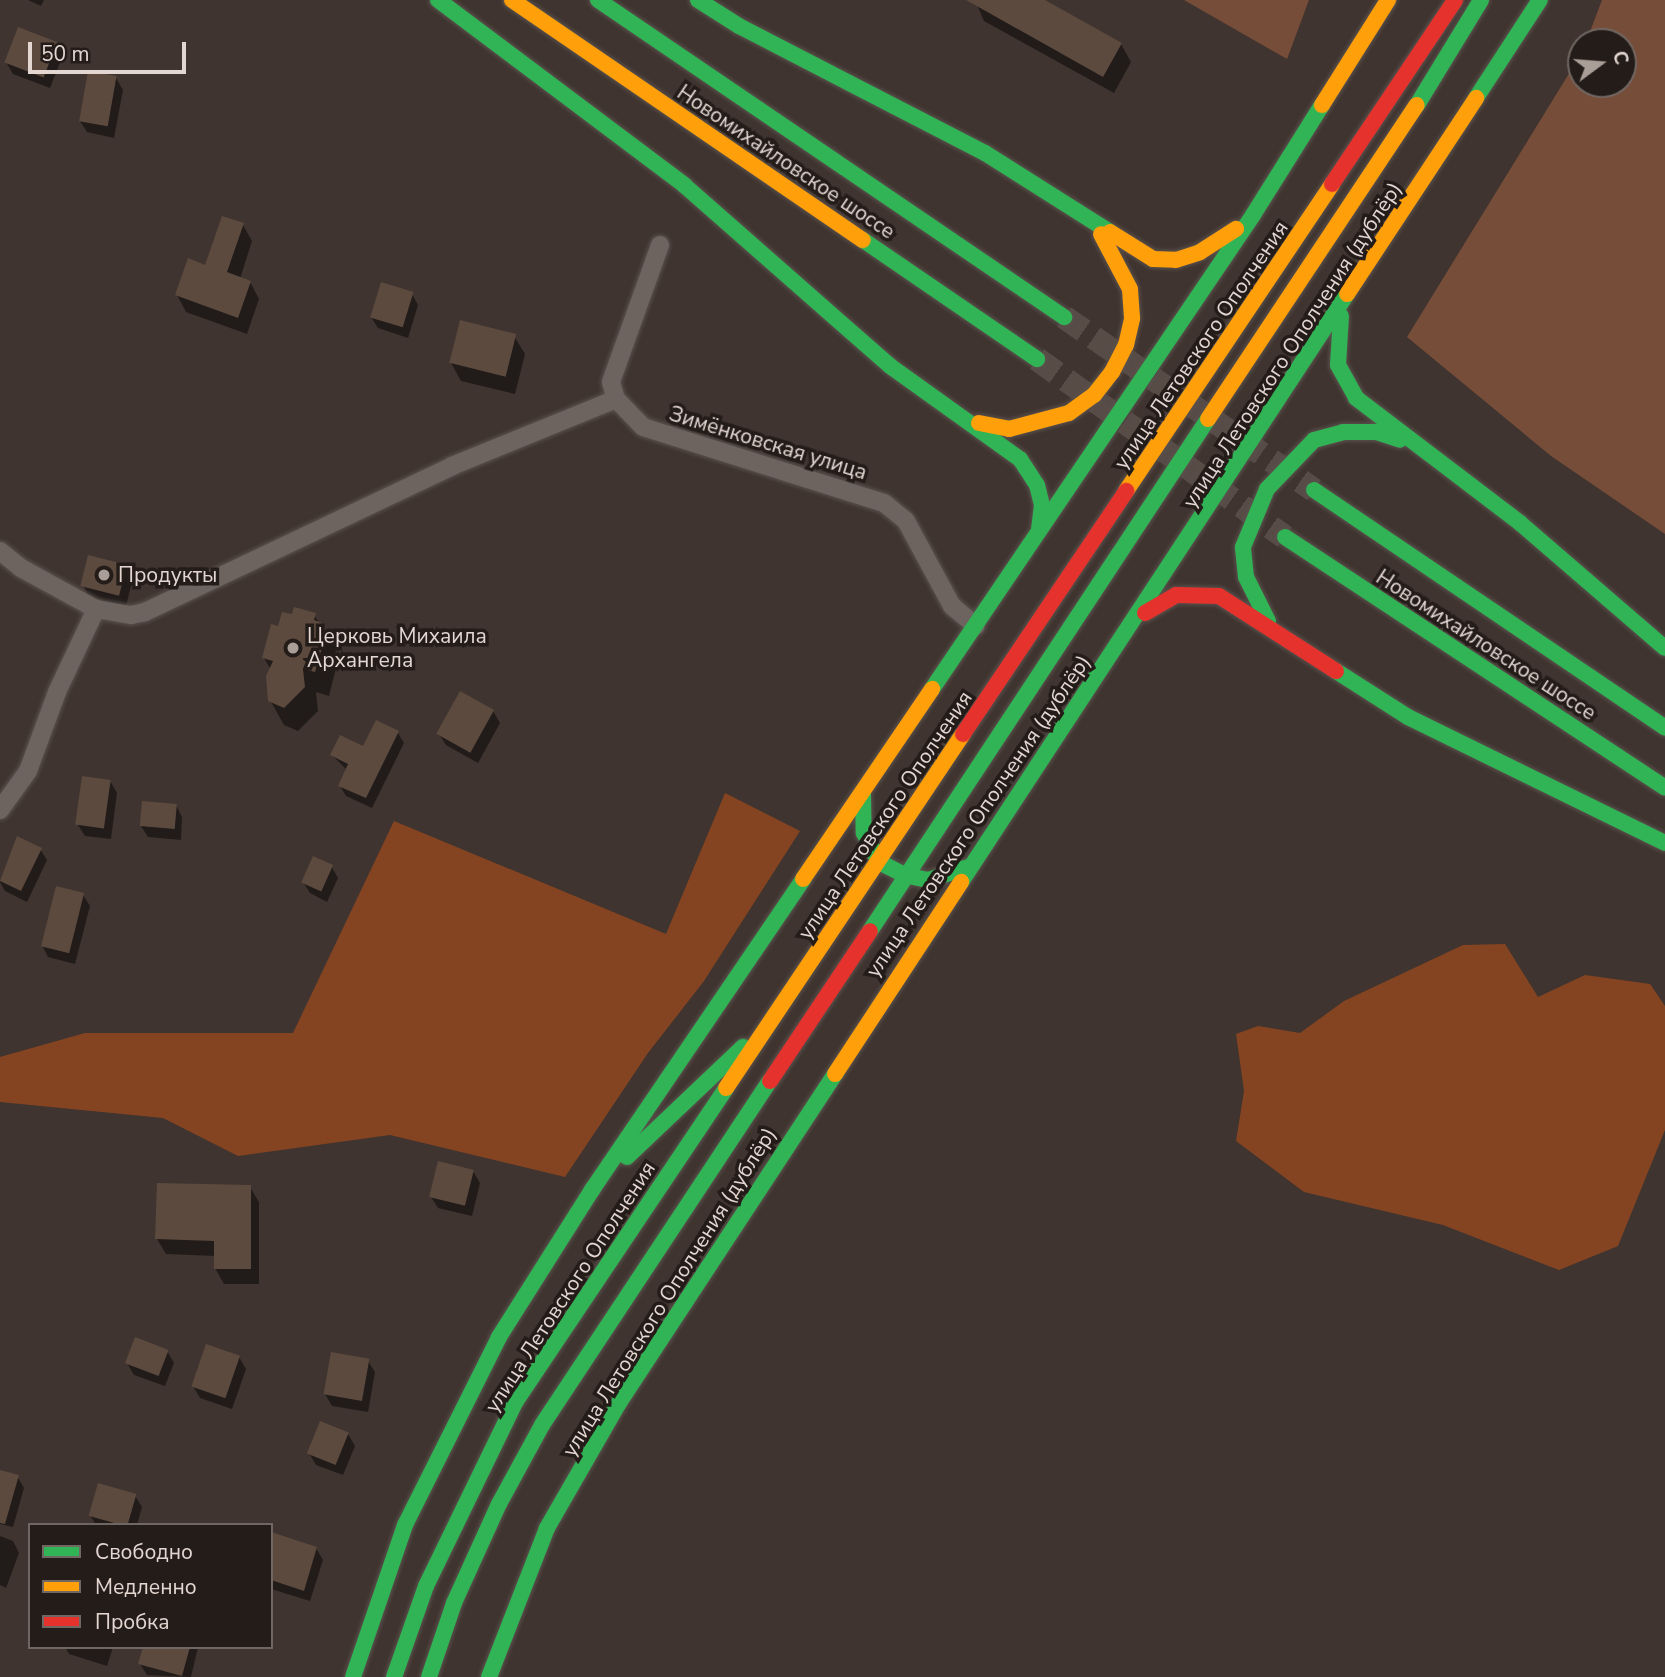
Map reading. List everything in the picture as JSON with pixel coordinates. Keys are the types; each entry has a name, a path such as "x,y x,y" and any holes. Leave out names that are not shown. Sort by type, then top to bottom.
{"street":[{"path":"438,0 684,185 890,366 971,421 1029,470 1042,505 1037,535"},
{"name":"Новомихайловское шоссе","path":"512,0 1037,359"},
{"name":"Новомихайловское шоссе","path":"598,0 1064,317"},
{"path":"698,0 739,26 985,153 1153,259 1176,260 1222,240 1253,215"},
{"path":"353,1677 405,1525 499,1337 593,1190 1253,215 1388,0"},
{"name":"улица Летовского Ополчения","path":"394,1677 431,1574 516,1401 777,1016 1455,0"},
{"path":"429,1677 454,1603 487,1529 542,1425 904,875 1458,43 1481,0"},
{"name":"улица Летовского Ополчения (дублёр)","path":"489,1677 547,1528 619,1403 968,867 1136,620 1540,0"},
{"path":"971,421 1009,429 1038,425 1069,414 1094,395 1112,372 1126,345 1132,318 1130,289 1118,260 1093,223"},
{"path":"0,551 21,568 96,609 131,615 145,612 452,466 616,399 611,382 660,245"},
{"path":"1349,295 1336,343 1345,383 1380,419 1520,523 1665,648"},
{"name":"Зимёнковская улица","path":"616,399 643,428 884,503 906,520 952,606 976,626"},
{"path":"1273,628 1255,602 1243,547 1267,489 1314,440 1343,432 1376,432 1418,446"},
{"name":"Новомихайловское шоссе","path":"1314,490 1665,728"},
{"name":"Новомихайловское шоссе","path":"1284,537 1665,788"},
{"path":"1136,620 1176,595 1198,593 1219,596 1273,628 1408,717 1665,843"},
{"path":"0,810 29,771 57,692 96,609"},
{"path":"863,794 864,833 879,862 904,875 928,880 968,867"},
{"path":"593,1190 777,1016"}],"shaded area":[{"path":"1184,0 1309,0 1287,59"},
{"path":"1602,0 1665,0 1665,534 1551,456 1407,337 1567,77 1567,98 1637,98 1637,28 1591,28"},
{"path":"725,793 800,831 704,981 648,1053 565,1177 390,1135 238,1156 163,1118 0,1102 0,1057 85,1033 293,1033 394,821 666,934"},
{"path":"1505,944 1538,997 1585,975 1650,984 1665,1006 1665,1130 1618,1246 1559,1270 1443,1225 1304,1192 1236,1141 1244,1091 1236,1034 1258,1026 1300,1033 1344,1001 1463,945"}],"building":[{"path":"966,0 1045,0 1122,43 1103,77"},
{"path":"18,27 57,42 44,78 4,62"},
{"path":"88,71 117,76 108,126 79,121"},
{"path":"222,216 244,223 227,272 251,281 238,318 175,295 188,258 205,265"},
{"path":"381,282 414,292 403,327 370,317"},
{"path":"460,320 516,334 506,377 449,363"},
{"name":"Продукты","path":"88,555 127,565 119,596 80,586"},
{"name":"Церковь Михаила Архангела","path":"294,607 316,613 314,620 322,623 319,637 325,638 315,672 303,669 305,687 284,708 268,701 266,676 273,661 262,658 271,624 278,626 282,612 292,614"},
{"path":"460,691 494,710 470,753 436,734"},
{"path":"376,720 399,731 366,798 338,786 348,764 330,755 340,735 363,746"},
{"path":"82,776 111,780 104,829 75,825"},
{"path":"142,801 177,804 175,829 140,826"},
{"path":"17,836 42,848 21,891 0,881"},
{"path":"313,856 333,865 321,891 301,882"},
{"path":"56,886 84,893 69,953 41,946"},
{"path":"438,1161 474,1170 465,1206 429,1197"},
{"path":"157,1183 251,1185 251,1269 214,1269 214,1241 155,1239"},
{"path":"135,1337 169,1350 159,1376 125,1363"},
{"path":"206,1344 240,1356 225,1398 191,1387"},
{"path":"331,1352 369,1359 362,1401 324,1394"},
{"path":"320,1421 349,1433 336,1465 307,1453"},
{"path":"0,1470 19,1475 5,1524 0,1523"},
{"path":"98,1483 136,1494 128,1523 114,1523 89,1516"},
{"path":"273,1533 317,1547 304,1591 273,1581"},
{"path":"142,1649 189,1649 182,1676 138,1664"}],"tunnel":[{"path":"1064,317 1314,490"},
{"path":"1037,359 1285,537"}],"traffic: fast":[{"path":"438,0 684,185 890,366 1020,459 1037,485 1042,505 1039,531"},
{"path":"598,0 1064,317"},
{"path":"698,0 739,26 985,153 1110,232"},
{"path":"1417,105 1481,0"},
{"path":"1476,98 1540,0"},
{"path":"932,689 1253,215 1322,105"},
{"path":"863,240 1037,359"},
{"path":"961,882 1347,294"},
{"path":"1341,316 1338,365 1356,398 1520,523 1665,648"},
{"path":"870,931 1208,419"},
{"path":"1268,621 1246,577 1243,547 1267,489 1314,440 1343,432 1376,432 1400,440"},
{"path":"1314,490 1665,728"},
{"path":"1285,537 1665,788"},
{"path":"1336,671 1408,717 1665,843"},
{"path":"863,794 864,833 879,862 904,875 928,880 968,867"},
{"path":"353,1677 405,1525 499,1337 592,1190 803,879"},
{"path":"627,1157 743,1047"},
{"path":"489,1677 547,1528 619,1403 835,1074"},
{"path":"429,1677 454,1603 499,1504 542,1425 770,1081"},
{"path":"394,1677 426,1586 516,1401 726,1088"}],"traffic: slow":[{"path":"512,0 863,240"},
{"path":"1322,105 1388,0"},
{"path":"1347,294 1476,98"},
{"path":"1208,419 1417,105"},
{"path":"1126,491 1332,184"},
{"path":"1110,232 1153,259 1176,260 1200,252 1236,229"},
{"path":"979,423 1009,429 1069,413 1094,395 1112,372 1126,345 1132,318 1130,289 1101,234"},
{"path":"803,879 932,689"},
{"path":"726,1088 963,734"},
{"path":"835,1074 961,882"}],"traffic: jam":[{"path":"1332,184 1455,0"},
{"path":"963,734 1126,491"},
{"path":"1145,613 1176,595 1219,596 1336,671"},
{"path":"770,1081 870,931"}],"place":[{"name":"Продукты","path":"104,575"},
{"name":"Церковь Михаила Архангела","path":"293,648"}]}
